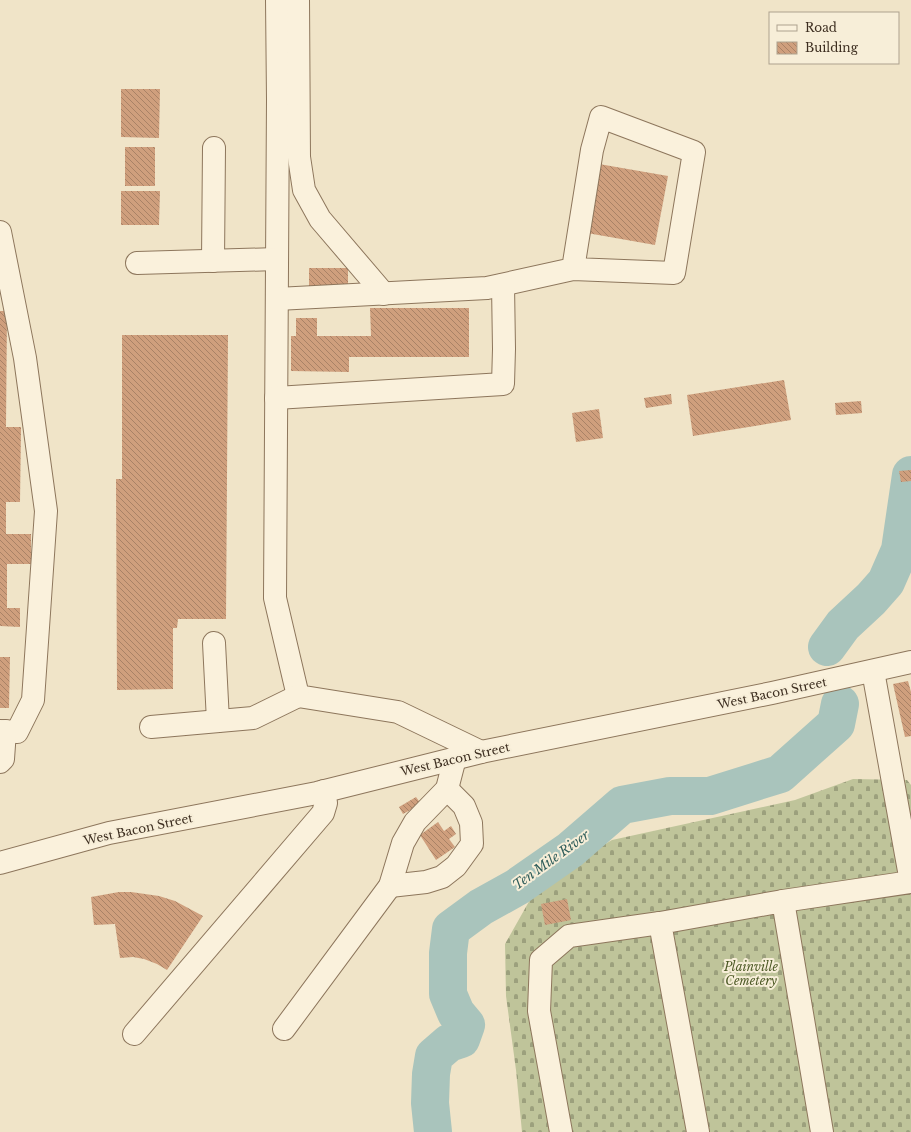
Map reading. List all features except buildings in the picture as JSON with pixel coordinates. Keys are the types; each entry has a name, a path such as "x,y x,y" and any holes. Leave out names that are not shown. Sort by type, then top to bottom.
{"street":[{"path":"276,0 278,100 276,598 298,696"},
{"path":"298,0 299,156 304,190 320,219 384,294"},
{"path":"277,299 487,288 573,269 674,273 694,152 601,117 592,150 573,269"},
{"path":"213,261 214,148"},
{"path":"0,232 24,358 46,511 33,700 17,732 3,731 3,759 0,762"},
{"path":"137,263 277,259"},
{"path":"276,398 503,384 503,285"},
{"path":"214,643 218,721"},
{"name":"West Bacon Street","path":"0,863 109,833 324,791 480,752 765,695 911,662"},
{"path":"561,1132 539,1011 541,960 569,936 660,924 783,901 911,883 872,671"},
{"path":"151,727 252,718 298,696 398,712 480,752"},
{"path":"284,1029 390,886 403,843 415,822 447,788 456,758"},
{"path":"390,886 426,882 442,878 456,866 472,844 471,823 464,806 447,788"},
{"path":"134,1034 323,813 326,802 324,791"},
{"path":"783,901 822,1132"},
{"path":"660,924 698,1132"}],"green space":[{"name":"Plainville Cemetery","path":"853,779 907,780 911,785 911,1132 522,1132 516,1070 506,996 505,944 540,882 612,840 795,800"}],"waterway":[{"name":"Ten Mile River","path":"827,647 843,625 871,599 886,582 900,550 911,475"},
{"name":"Ten Mile River","path":"433,1132 430,1103 431,1074 434,1056 449,1043 461,1039 466,1025 456,1013 448,994 448,953 451,929 481,907 517,887 570,850 622,805 670,796 710,796 780,774 836,724 840,704"}]}
